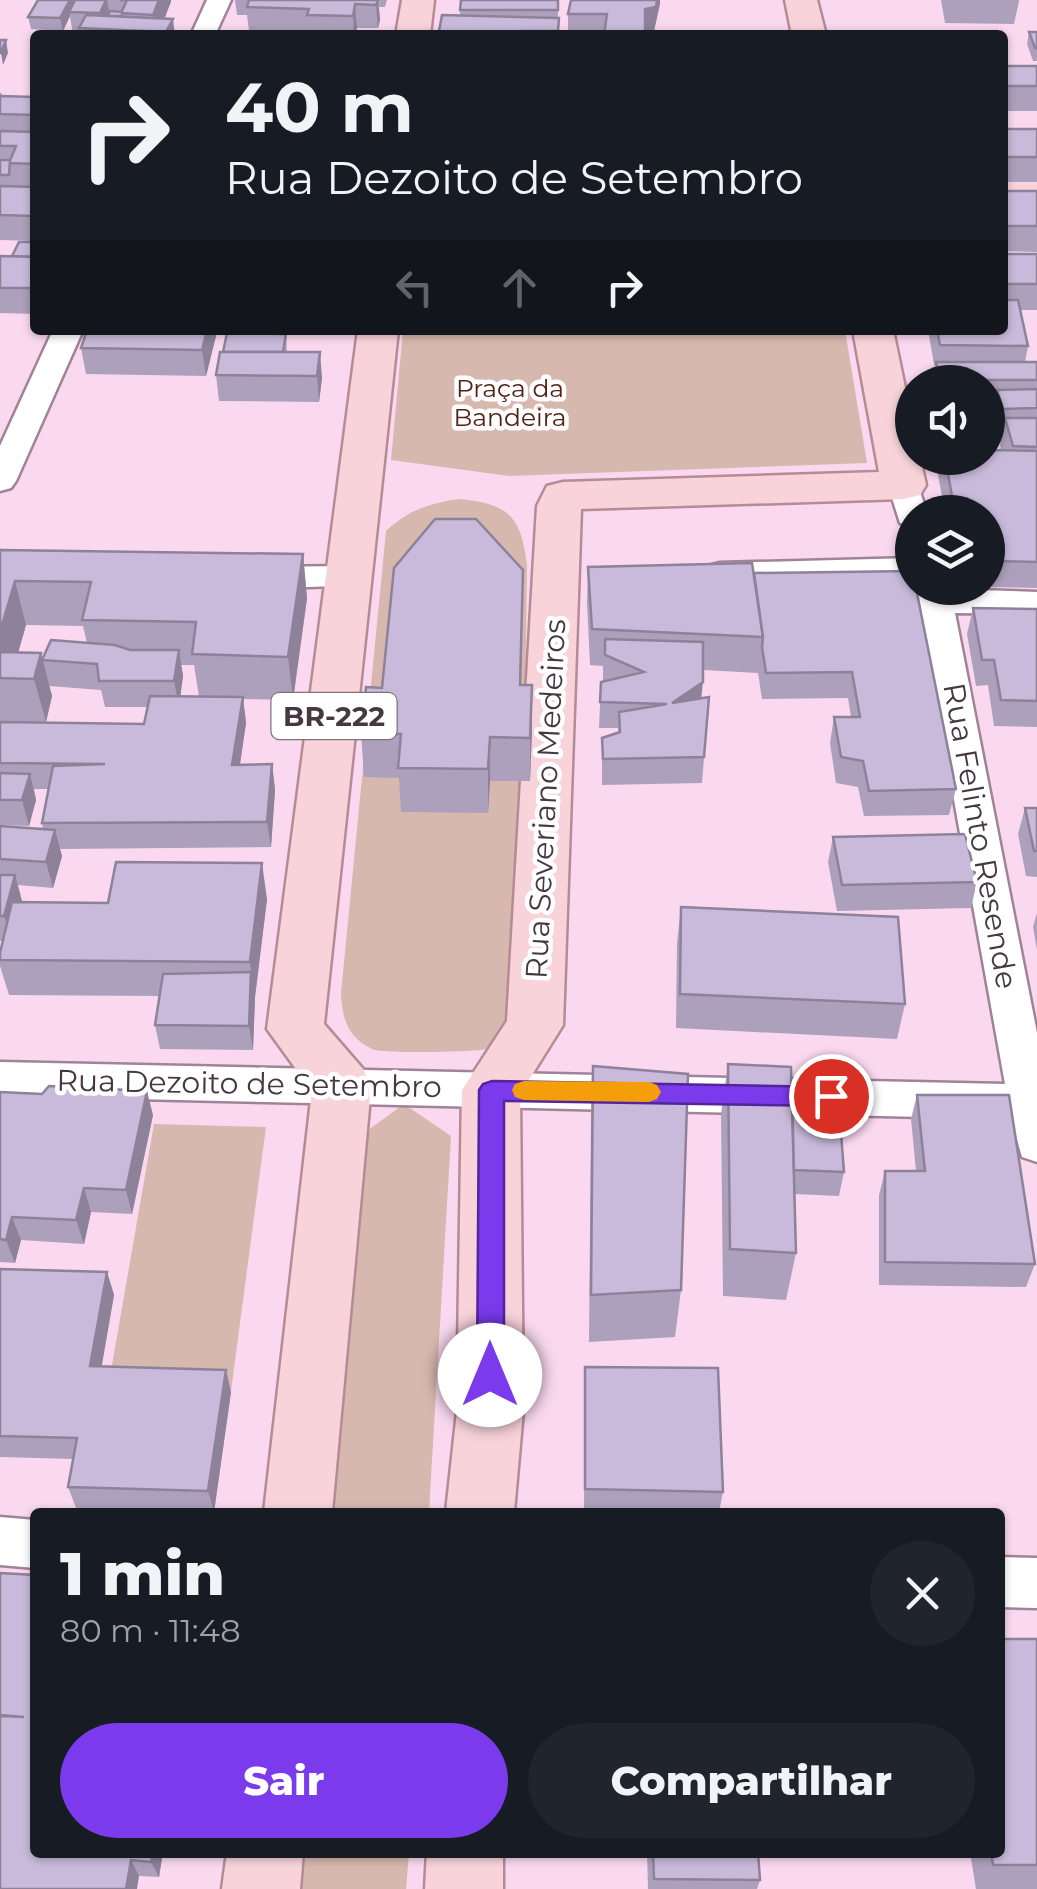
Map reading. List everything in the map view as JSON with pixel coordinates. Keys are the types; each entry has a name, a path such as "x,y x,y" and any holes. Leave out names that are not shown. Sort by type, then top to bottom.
{"main road":[{"path":"415,30 418,0"},
{"path":"801,0 808,30"},
{"path":"1008,190 1037,190"},
{"name":"BR-222","path":"342,1086 295,1030 377,335"},
{"path":"875,335 907,495"},
{"name":"Rua Severiano Medeiros","path":"492,1090 535,1024 576,577 559,506 563,496 895,500"},
{"path":"298,1508 342,1086"},
{"path":"480,1508 490,1411 492,1090"},
{"path":"261,1889 264,1858"},
{"path":"464,1889 465,1858"}],"street":[{"path":"205,30 220,0"},
{"path":"0,482 66,335"},
{"path":"695,574 895,570"},
{"path":"214,578 351,576"},
{"path":"1005,600 1037,603"},
{"name":"Rua Felinto Resende","path":"937,605 1037,1144"},
{"name":"Rua Dezoito de Setembro","path":"0,1079 1032,1102"},
{"path":"0,1542 30,1544"},
{"path":"1005,1582 1037,1583"}],"green space":[{"name":"Praça da Bandeira","path":"403,335 846,335 867,463 509,476 391,460"},
{"path":"460,499 491,505 510,516 521,535 527,565 521,1020 508,1039 487,1049 379,1051 351,1033 341,993 386,531 420,509"},
{"path":"404,1104 451,1136 429,1508 329,1508 364,1133"},
{"path":"154,1124 266,1127 231,1391 108,1388"},
{"path":"296,1858 409,1858 406,1889 293,1889"}],"building":[{"path":"38,0 70,0 60,18 28,17"},
{"path":"75,0 106,0 100,13 69,12"},
{"path":"127,0 159,0 153,15 121,13"},
{"path":"249,0 378,0 376,5 355,4 353,16 307,15 309,9 247,7"},
{"path":"461,0 558,0 558,10 460,10"},
{"path":"571,0 657,0 656,7 645,9 645,30 605,30 607,14 568,14"},
{"path":"86,15 173,19 167,30 79,28"},
{"path":"442,15 559,18 558,30 439,30"},
{"path":"1029,32 1037,32 1037,48 1035,48"},
{"path":"1008,66 1037,66 1037,86 1008,86"},
{"path":"0,96 30,97 30,115 0,114"},
{"path":"1008,129 1037,129 1037,157 1008,157"},
{"path":"0,131 30,132 30,164 9,163 16,146 0,146"},
{"path":"0,160 10,160 9,175 0,175"},
{"path":"0,186 30,187 30,216 0,215"},
{"path":"1008,191 1037,191 1037,226 1008,226"},
{"path":"19,242 30,242 30,257 12,256"},
{"path":"1008,254 1037,254 1037,284 1008,284"},
{"path":"0,256 30,257 30,288 0,288"},
{"path":"1008,300 1018,300 1028,346 940,345 938,335 1008,335"},
{"path":"85,335 206,335 202,350 81,348"},
{"path":"227,335 286,335 283,352 223,352"},
{"path":"220,352 320,352 317,376 216,375"},
{"path":"936,362 1037,362 1037,380 1005,380 1005,365"},
{"path":"1037,389 1037,408 1005,409 1005,390"},
{"path":"1005,418 1037,418 1037,447 1013,446"},
{"path":"1005,450 1037,451 1037,562 1005,561 1005,495 952,495 948,475 1005,475"},
{"path":"435,519 476,519 523,570 520,685 532,685 530,738 490,737 488,769 398,768 401,734 361,733 366,687 382,688 394,568"},
{"path":"0,550 303,554 288,657 192,654 196,622 82,620 91,582 15,581 0,632"},
{"path":"752,563 763,637 592,629 588,567"},
{"path":"895,571 895,605 919,605 956,789 869,791 863,761 841,757 834,717 860,717 852,672 766,673 754,573"},
{"path":"973,608 1037,609 1037,701 1001,700 994,660 982,660"},
{"path":"605,639 703,642 703,682 672,703 709,697 704,757 603,759 602,738 620,732 619,712 667,704 600,702 601,682 644,672 605,655"},
{"path":"51,640 115,645 130,650 179,650 174,681 99,681 97,664 42,660"},
{"path":"0,652 41,653 34,679 0,678"},
{"path":"150,696 243,697 232,765 272,764 267,822 42,823 53,766 105,764 0,763 0,722 144,724"},
{"path":"0,773 30,774 22,800 0,800"},
{"path":"1025,808 1037,808 1037,851 1034,851"},
{"path":"0,826 55,830 46,862 0,859"},
{"path":"965,834 977,882 842,885 833,837"},
{"path":"116,862 262,863 250,962 0,960 12,902 108,903"},
{"path":"0,875 15,875 4,916 0,916"},
{"path":"681,907 898,917 905,1004 680,994"},
{"path":"251,972 249,1026 155,1025 163,974"},
{"path":"728,1064 791,1067 796,1253 730,1249"},
{"path":"593,1066 688,1074 681,1290 591,1295"},
{"path":"49,1086 147,1091 126,1190 84,1188 76,1220 12,1217 6,1240 0,1239 0,1092 42,1094"},
{"path":"792,1093 838,1094 844,1172 794,1170"},
{"path":"917,1095 1009,1095 1035,1264 885,1262 885,1171 925,1171"},
{"path":"0,1269 107,1272 90,1366 226,1370 208,1491 68,1487 77,1438 0,1436"},
{"path":"585,1367 718,1368 723,1492 585,1489"},
{"path":"0,1573 30,1575 30,1858 152,1858 151,1862 131,1860 126,1889 0,1889 0,1716 24,1717 0,1715"},
{"path":"1005,1639 1037,1639 1037,1865 993,1865 992,1858 1005,1858"},
{"path":"653,1858 758,1858 760,1880 654,1879"}],"slow traffic":[{"path":"524,1090 649,1092"}],"route":[{"path":"490,1375 492,1090 831,1096"}]}
